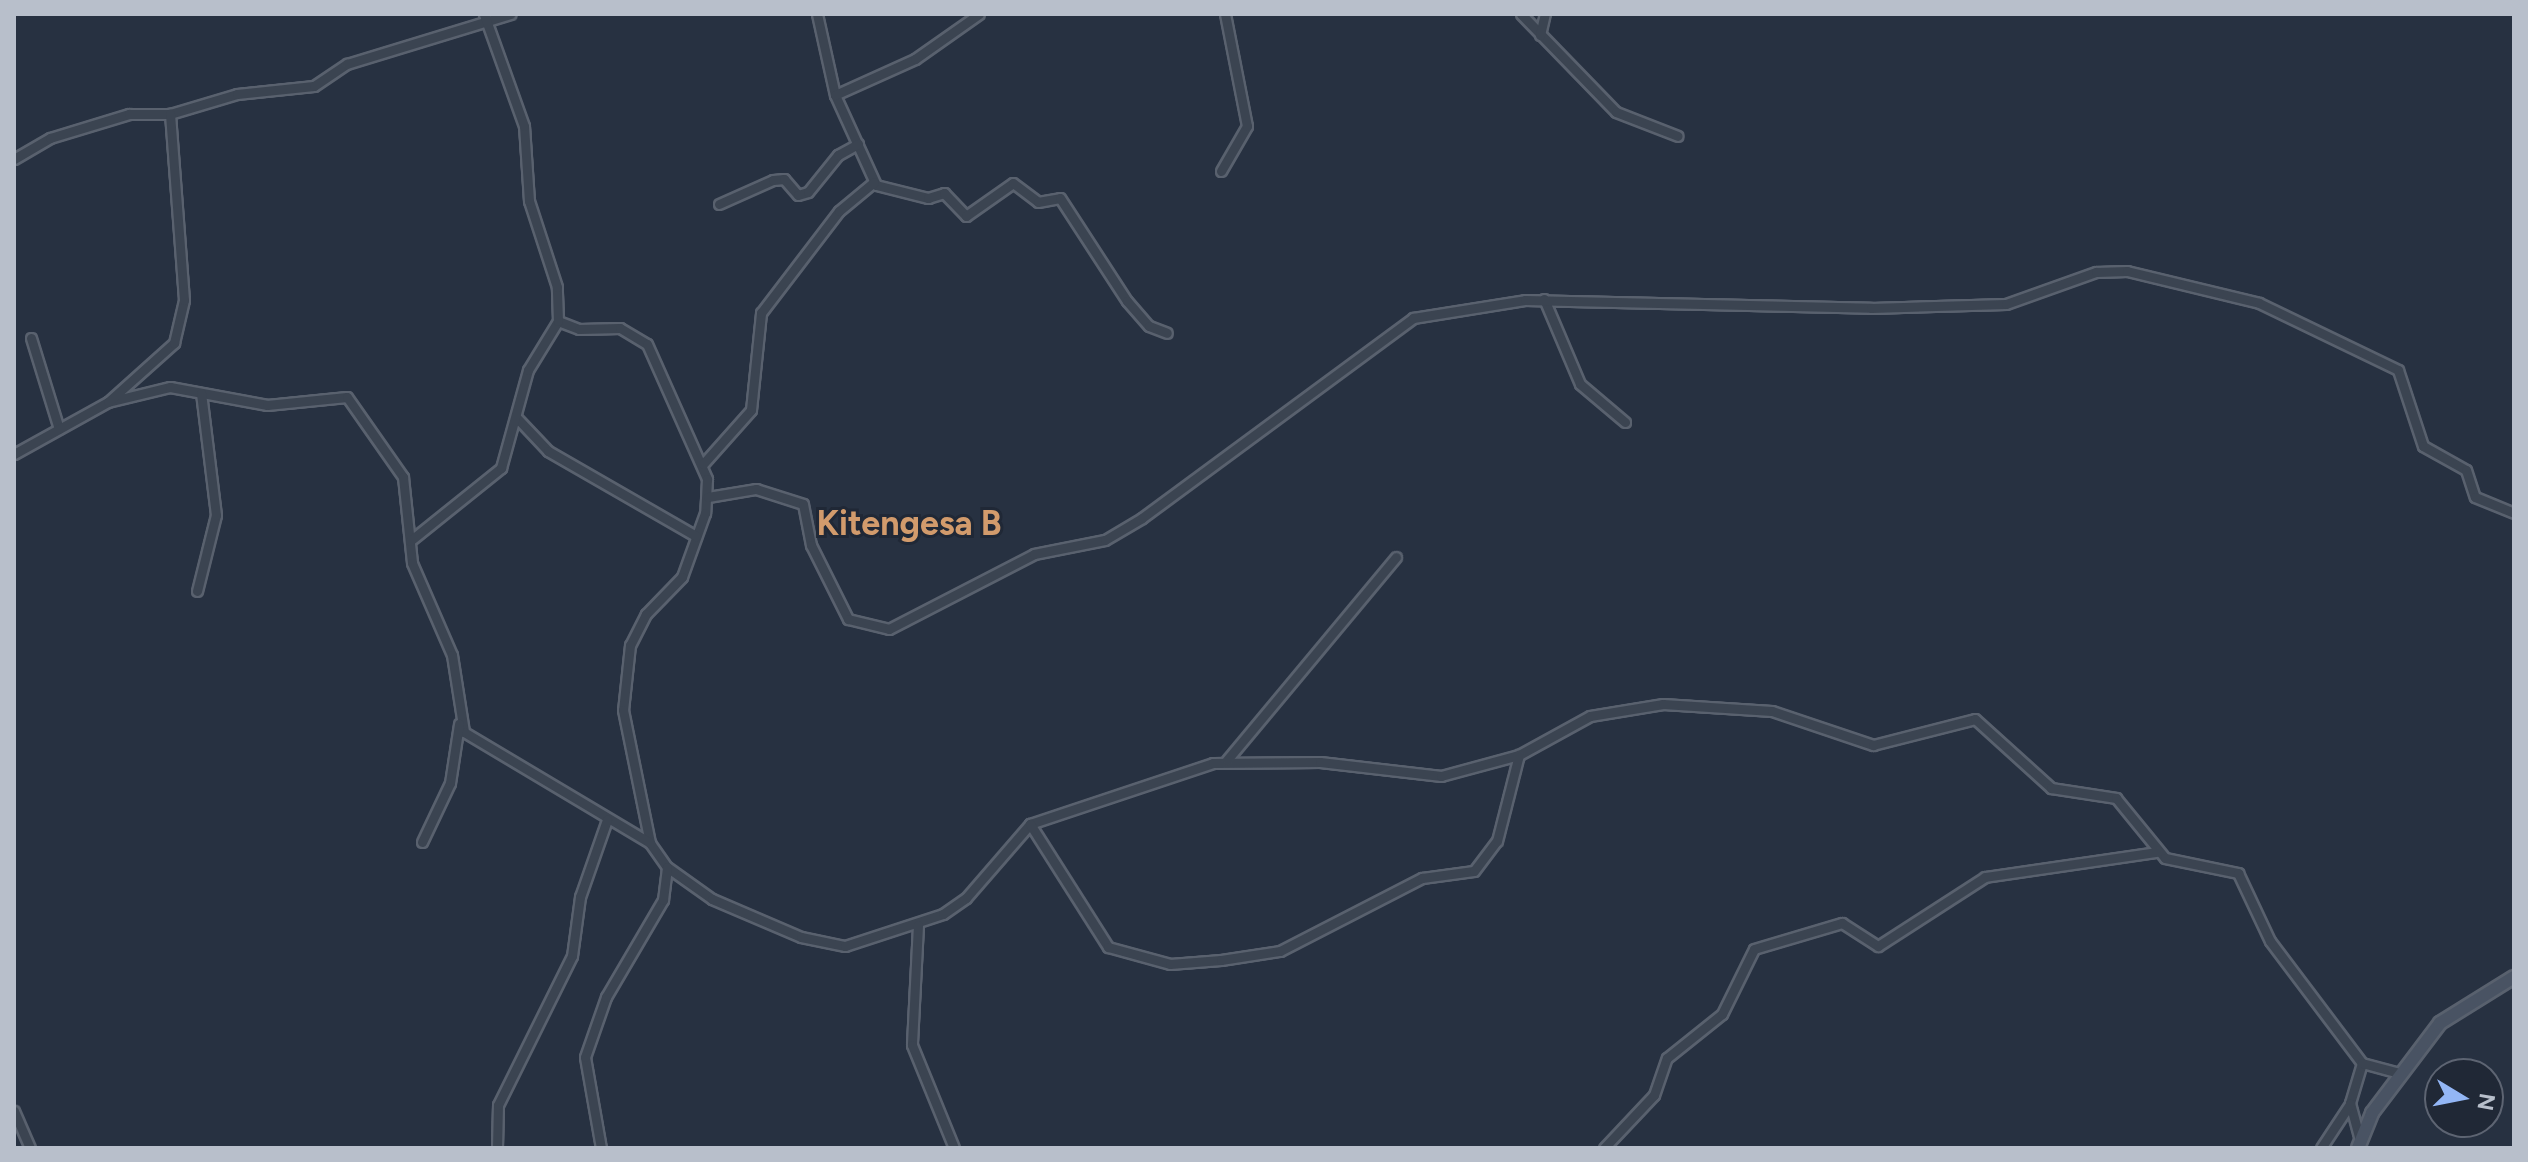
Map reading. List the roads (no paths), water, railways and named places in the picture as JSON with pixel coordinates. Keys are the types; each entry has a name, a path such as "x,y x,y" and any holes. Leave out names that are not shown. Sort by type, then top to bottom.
{"street":[{"path":"14,159 50,138 129,114 170,114 237,94 314,86 347,64 484,17 511,14"},
{"path":"817,14 835,95 874,182"},
{"path":"835,95 915,59 979,14"},
{"path":"1221,171 1247,126 1225,14"},
{"path":"1521,14 1616,112 1678,136"},
{"path":"1540,35 1545,14"},
{"path":"410,541 490,484 509,452 528,370 558,321 557,287 529,201 524,126 484,17"},
{"path":"14,454 108,402 164,355 184,313 170,114"},
{"path":"719,204 773,180 784,179 798,195 808,192 838,155 858,144"},
{"path":"703,464 751,410 761,313 839,211 874,182"},
{"path":"874,182 928,198 944,193 966,216 1013,183 1038,202 1060,198 1127,301 1167,333"},
{"path":"708,497 756,489 803,504 811,545 848,619 889,629 1034,554 1105,540 1142,518 1413,318 1544,299 1950,307 2006,304 2096,272 2127,271 2259,303 2398,370 2423,446 2466,470 2475,497 2514,513"},
{"path":"1544,299 1580,384 1625,422"},
{"path":"558,321 579,329 620,328 647,344 703,464 708,497 682,577 646,614 626,659 625,736 650,843 667,867 712,899 831,946 918,925 966,898 1030,824 1227,760 1441,776 1519,755 1590,716 1663,704 1772,711 1873,745 1975,719 2051,788 2116,798 2156,852"},
{"path":"31,338 59,429"},
{"path":"108,402 170,387 267,405 347,397 403,477 414,573 452,655 460,721 450,783 422,842"},
{"path":"197,591 216,515 201,393"},
{"path":"516,417 548,451 696,536"},
{"path":"1227,760 1396,557"},
{"path":"460,721 490,754 650,843"},
{"path":"1030,824 1108,947 1170,964 1233,959 1280,951 1422,878 1474,871 1501,830 1519,755"},
{"path":"497,1148 498,1105 572,956 580,897 607,820"},
{"path":"1604,1148 1654,1095 1667,1058 1722,1014 1754,949 1842,923 1878,946 1985,877 2156,852 2238,873 2270,941 2362,1063 2400,1073"},
{"path":"601,1148 585,1057 606,997 663,900 667,867"},
{"path":"918,925 912,1045 954,1148"},
{"path":"2359,1144 2400,1073 2440,1023 2514,977"},
{"path":"2321,1148 2350,1103 2362,1063"},
{"path":"2350,1103 2359,1144"},
{"path":"14,1111 30,1148"}],"district":[{"name":"Kitengesa B","path":"909,524"}]}
